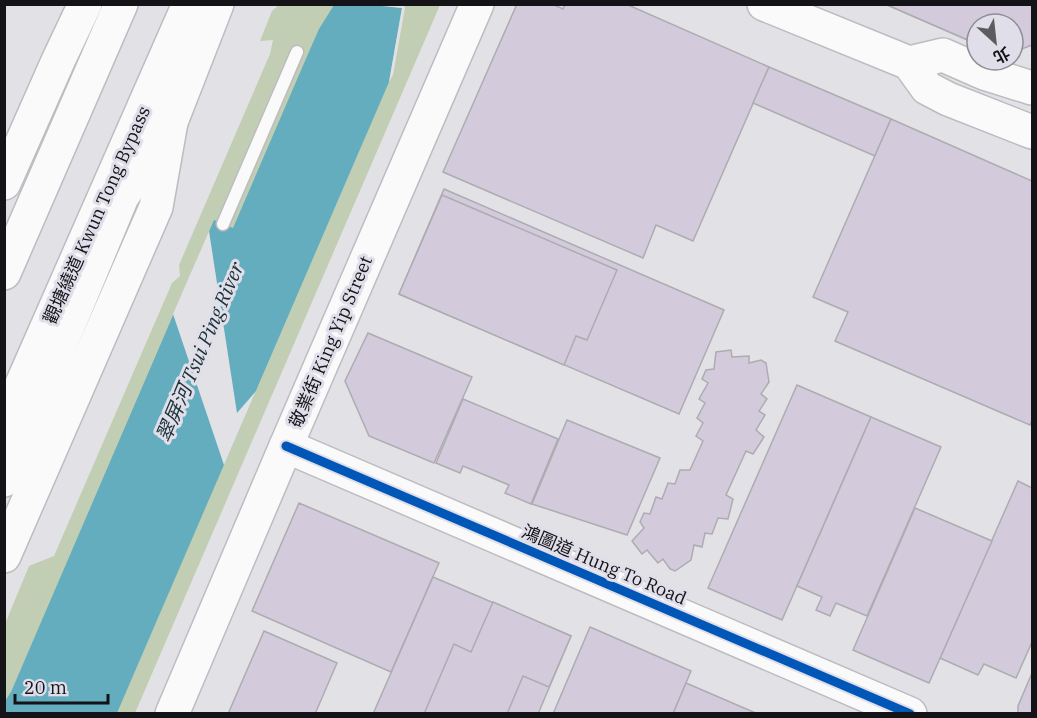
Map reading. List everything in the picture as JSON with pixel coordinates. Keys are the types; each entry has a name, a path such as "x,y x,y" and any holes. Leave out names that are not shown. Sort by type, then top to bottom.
{"main road":[{"path":"58,61 68,4"},
{"path":"4,183 85,4"},
{"path":"4,273 121,4"},
{"name":"觀塘繞道 Kwun Tong Bypass","path":"4,425 189,4"},
{"path":"4,556 156,207 171,122 217,4"},
{"name":"敬業街 King Yip Street","path":"172,714 477,4"},
{"path":"764,4 909,63 927,88 948,99 1032,132"},
{"path":"909,63 943,55 984,73 1032,88"},
{"path":"4,480 122,197 171,122"},
{"name":"鴻圖道 Hung To Road","path":"286,446 910,714"}],"lane":[{"path":"223,224 297,52"}],"green space":[{"path":"280,4 440,5 135,713 5,714 5,624 29,566 54,556 172,283 180,276 179,265 270,54 273,40 260,41 272,11"}],"water":[{"name":"翠屏河 Tsui Ping River","path":"372,4 402,8 389,82 117,713 5,714 5,701 11,692 214,220 233,228 319,29 334,5"}],"pier":[{"path":"401,4 405,8 393,75 389,82 402,8 372,5"},
{"path":"209,231 237,413 256,391 224,465 173,314"}],"building":[{"path":"517,4 552,4 563,9 565,4 626,4 769,67 693,241 656,225 643,258 443,172"},
{"path":"885,4 1012,4 1009,12 965,12 965,39"},
{"path":"885,4 1032,4 1032,45 1025,48 1025,12 965,12 965,39"},
{"path":"769,67 891,119 875,156 753,103"},
{"path":"891,119 1032,181 1032,420 1030,425 835,341 848,312 813,297"},
{"path":"444,189 724,310 679,414 399,294"},
{"path":"442,195 617,270 587,340 576,336 564,365 399,294"},
{"path":"368,333 472,377 434,463 369,436 345,381"},
{"path":"731,350 732,357 749,356 749,363 761,360 766,363 769,382 761,394 767,399 759,411 765,415 756,430 764,437 753,454 746,451 726,495 733,499 728,519 718,518 712,534 705,533 702,547 694,545 691,560 675,571 670,569 663,559 658,563 647,550 642,554 632,541 644,528 640,522 644,513 650,514 656,497 662,499 668,483 675,484 680,470 690,470 703,441 696,436 703,423 697,418 705,403 699,399 708,383 702,379 706,370 714,369 716,352"},
{"path":"797,385 871,417 782,620 708,588"},
{"path":"463,399 558,439 531,504 505,493 509,485 463,466 460,473 436,463"},
{"path":"871,417 941,447 867,616 836,603 830,616 816,610 822,597 797,586"},
{"path":"567,420 660,458 627,535 532,504"},
{"path":"1018,481 1032,488 1032,642 1016,678 984,664 978,675 940,658"},
{"path":"299,503 439,563 391,672 252,611"},
{"path":"915,508 992,541 929,683 853,650"},
{"path":"433,577 571,636 538,714 373,714"},
{"path":"493,602 571,636 549,687 523,676 507,714 424,714 454,644 471,652"},
{"path":"590,627 691,671 673,714 553,714"},
{"path":"264,631 337,663 315,714 228,714"},
{"path":"1032,673 1032,713 1018,714 1018,706"},
{"path":"686,683 758,714 673,714"}],"cycle path":[{"path":"286,446 910,714"}]}
